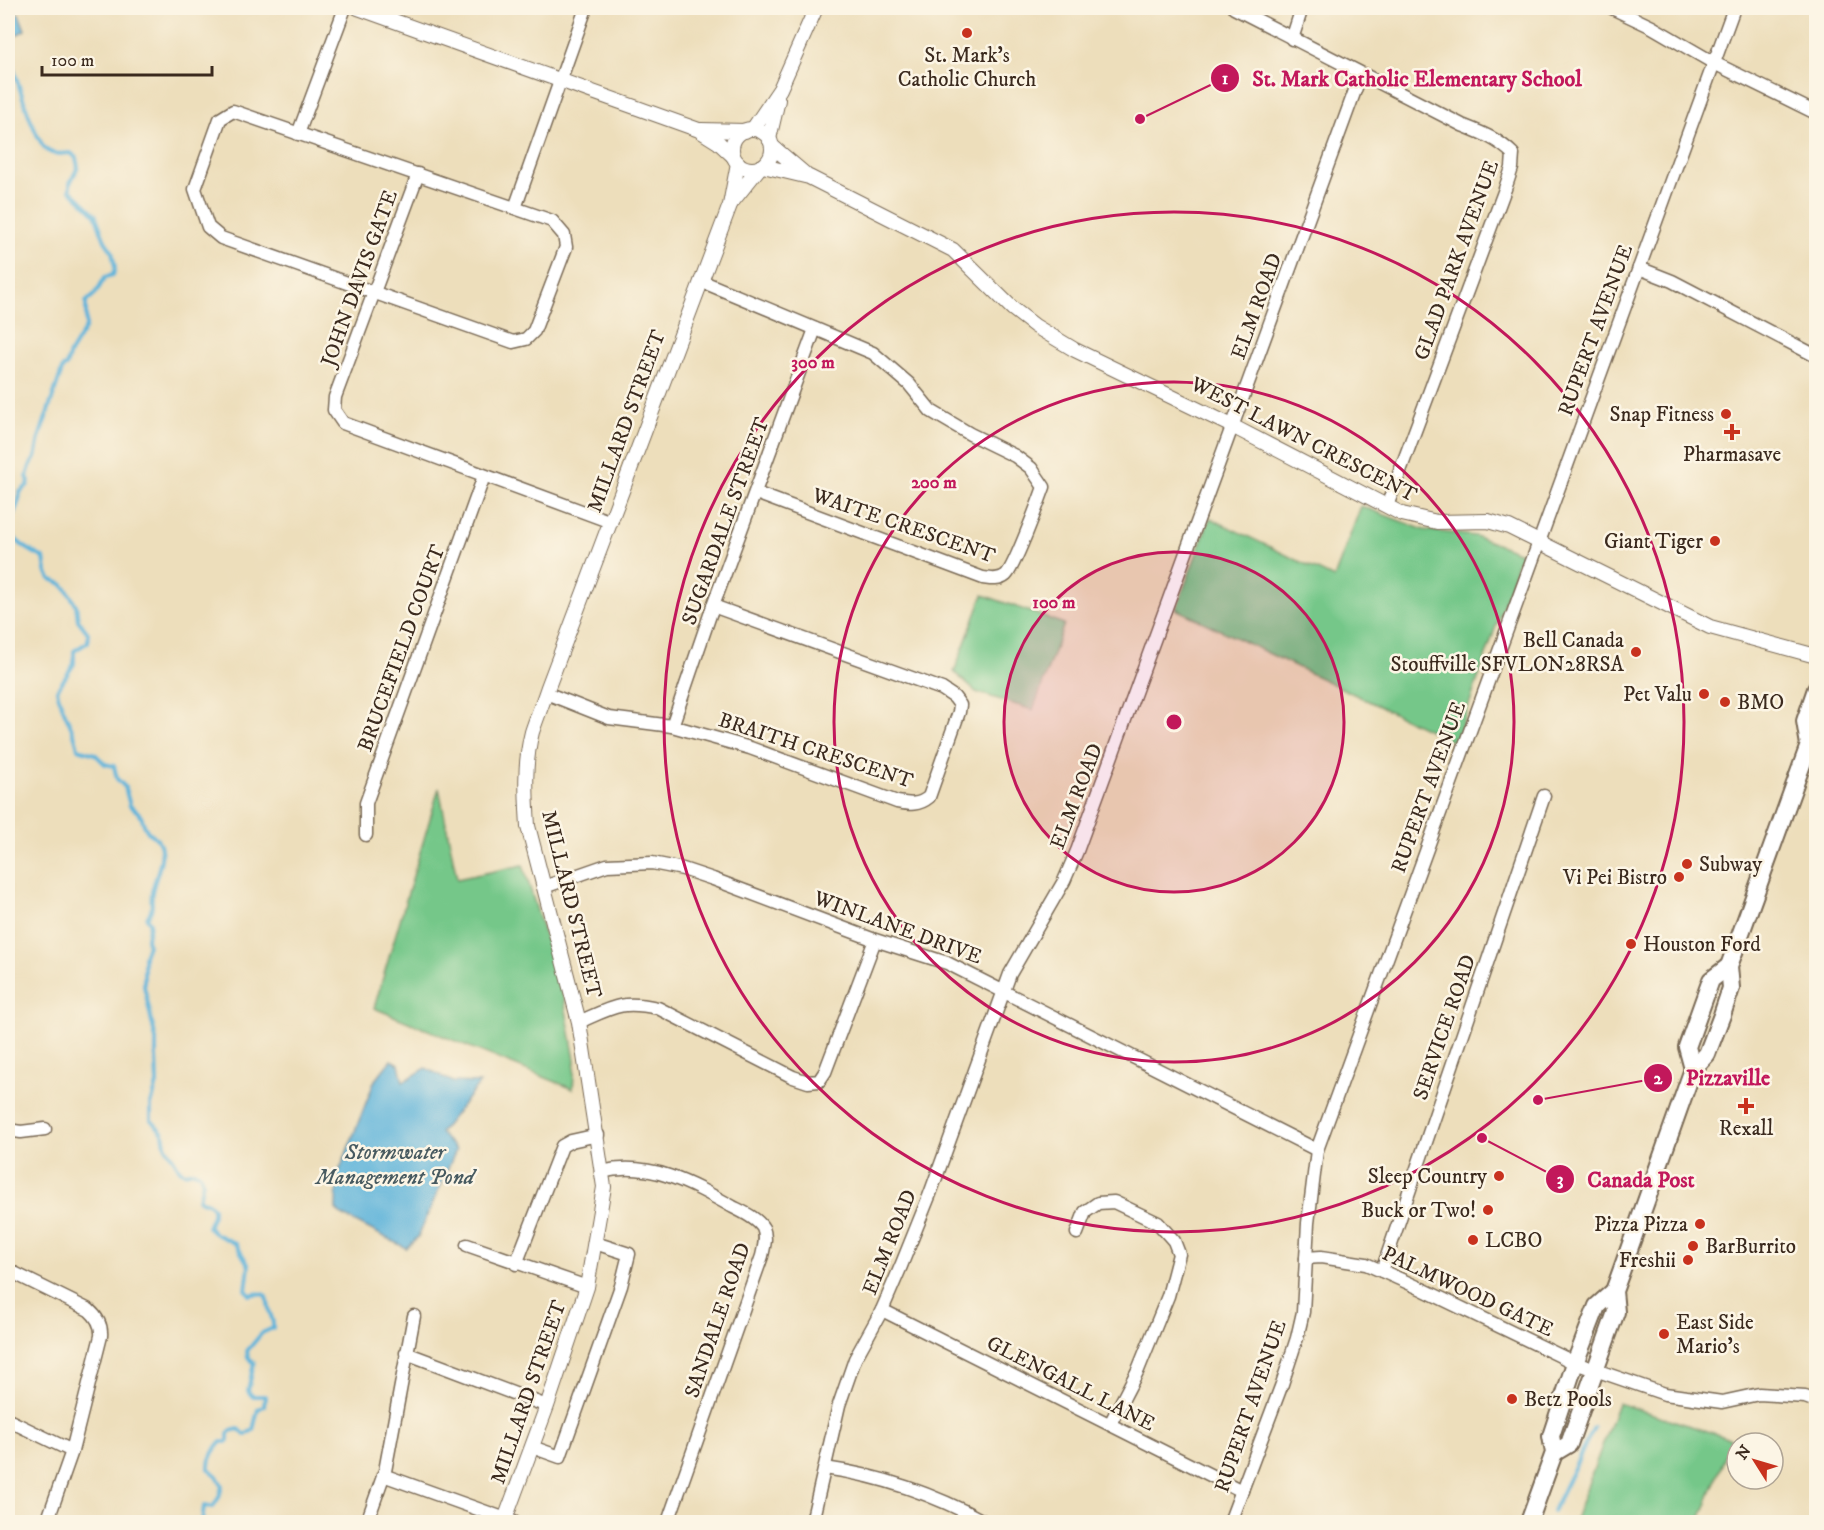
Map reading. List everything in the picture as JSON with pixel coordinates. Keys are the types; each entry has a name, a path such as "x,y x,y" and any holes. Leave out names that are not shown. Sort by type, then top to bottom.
{"main road":[{"path":"1554,1453 1569,1444 1616,1312 1614,1291 1693,1069 1707,1054 1722,1015 1731,988 1729,966 1813,742 1805,721 1816,689"},
{"path":"1529,1522 1554,1453 1551,1436 1575,1363 1597,1306 1614,1291"}],"street":[{"path":"298,134 345,8"},
{"path":"358,8 699,130 718,142 748,169 762,167 770,157 780,89"},
{"path":"515,208 586,8"},
{"path":"736,160 733,144 740,134 749,130 780,89 816,8"},
{"name":"GLAD PARK AVENUE","path":"1234,8 1462,125 1490,136 1502,143 1513,154 1512,168 1505,189 1387,507"},
{"path":"1292,39 1302,8"},
{"path":"1612,8 1652,27 1714,63 1816,113"},
{"name":"RUPERT AVENUE","path":"1230,1522 1297,1338 1303,1311 1308,1223 1317,1150 1734,8"},
{"name":"ELM ROAD","path":"812,1522 848,1378 862,1343 882,1310 930,1194 1010,974 1064,881 1077,851 1361,74"},
{"path":"375,291 221,238 208,227 195,189 220,119 233,111 418,174"},
{"path":"699,130 759,131 771,143"},
{"name":"WEST LAWN CRESCENT","path":"771,143 809,177"},
{"name":"MILLARD STREET","path":"507,1521 587,1287 604,1187 598,1135 579,1022 528,826 527,762 532,734 546,693 730,205 736,160"},
{"name":"WEST LAWN CRESCENT","path":"762,167 809,177 953,250 1013,309 1035,326 1075,350 1233,426 1402,514 1437,522 1488,521 1509,527 1710,627 1816,656"},
{"name":"MILLARD STREET","path":"730,205 762,167"},
{"name":"JOHN DAVIS GATE","path":"375,291 513,342 526,339 534,331 566,246 564,235 552,221 418,174 335,397 334,410 343,423 611,522"},
{"path":"1639,268 1672,281 1816,356"},
{"name":"WAITE CRESCENT","path":"700,280 873,353 909,384 931,411 1023,462 1031,468 1044,487 1013,562 1006,575 996,579 982,578 756,493"},
{"name":"SUGARDALE STREET","path":"672,726 713,606 815,329"},
{"name":"BRUCEFIELD COURT","path":"366,835 366,803 484,476"},
{"name":"BRAITH CRESCENT","path":"546,693 609,718 672,726 750,748 897,802 914,804 929,797 959,712 960,705 954,697 942,689 713,606"},
{"name":"SERVICE ROAD","path":"1382,1271 1544,796"},
{"name":"WINLANE DRIVE","path":"544,887 608,865 652,863 683,869 713,879 875,940 947,963 1317,1150"},
{"path":"579,1022 618,1005 636,1003 658,1008 793,1077 808,1082 819,1081 825,1072 875,940"},
{"path":"8,1130 21,1132 45,1129"},
{"path":"516,1264 562,1146 571,1141 598,1135"},
{"name":"SANDALE ROAD","path":"601,1172 647,1170 676,1177 699,1187 748,1215 760,1224 765,1235 762,1256 668,1522"},
{"path":"1077,1233 1085,1212 1098,1203 1114,1202 1158,1223 1174,1241 1179,1254 1168,1296 1138,1370 1110,1424"},
{"path":"532,1447 560,1457 621,1286 629,1254 595,1243"},
{"path":"467,1245 587,1287"},
{"name":"PALMWOOD GATE","path":"1306,1258 1322,1257 1366,1264 1575,1363 1665,1394 1722,1402 1759,1394 1805,1397 1816,1401"},
{"path":"8,1270 87,1309 100,1324 101,1336 72,1451 47,1522"},
{"name":"GLENGALL LANE","path":"882,1310 1242,1491"},
{"path":"367,1522 383,1475 414,1316"},
{"path":"406,1353 547,1406"},
{"path":"8,1420 72,1451"},
{"path":"825,1468 848,1471 915,1488 985,1522"},
{"path":"383,1475 507,1521"}],"green space":[{"path":"1361,506 1424,530 1475,536 1521,553 1456,743 1176,609 1210,518 1334,578"},
{"path":"983,595 1064,624 1033,710 976,692 954,672"},
{"path":"439,788 457,879 523,865 564,999 575,1060 573,1089 374,1008"},
{"path":"1618,1403 1725,1437 1725,1457 1699,1522 1574,1522"}],"water":[{"path":"19,14 25,30 15,36 10,28 10,48 8,48 8,16"},
{"name":"Stormwater Management Pond","path":"391,1060 399,1064 403,1082 426,1068 453,1082 480,1083 440,1133 456,1150 418,1237 406,1248 340,1214 336,1209 337,1177 375,1080"}],"waterway":[{"path":"8,52 31,121 43,145 51,153 71,153 76,158 78,167 70,183 70,190 95,214 105,241 112,251 115,268 113,275 105,277 96,293 86,302 86,327 70,353 66,366 63,367 39,438 35,458 27,476 29,482 20,492 19,502 10,525 11,532 19,542 44,558 50,579 62,584 67,590 76,605 78,620 88,633 88,642 74,651 74,664 57,690 78,749 95,754 105,764 114,766 117,779 125,787 130,806 141,816 145,828 160,844 161,857 152,892 152,908 147,918 150,923 148,945 144,956 144,986 156,1040 157,1084 151,1104 151,1120 163,1133 165,1145 180,1170 184,1173 194,1171 200,1174 203,1182 199,1200 208,1203 213,1208 208,1227 214,1233 236,1244 249,1266 246,1290 250,1295 259,1293 265,1295 273,1322 273,1328 262,1333 247,1351 248,1357 254,1363 248,1391 252,1396 265,1396 264,1406 258,1409 253,1430 245,1435 239,1429 230,1431 228,1440 221,1442 212,1454 209,1469 217,1476 222,1486 213,1507 204,1506 202,1522"},
{"path":"1553,1511 1594,1427"}],"place":[{"name":"St. Mark's Catholic Church","path":"967,33"},
{"name":"St. Mark Catholic Elementary School","path":"1140,119"},
{"name":"Snap Fitness","path":"1726,414"},
{"name":"Pharmasave","path":"1732,432"},
{"name":"Giant Tiger","path":"1715,541"},
{"name":"Bell Canada Stouffville SFVLON28RSA","path":"1636,652"},
{"name":"Pet Valu","path":"1704,694"},
{"name":"BMO","path":"1725,702"},
{"name":"Subway","path":"1687,864"},
{"name":"Vi Pei Bistro","path":"1679,877"},
{"name":"Houston Ford","path":"1631,944"},
{"name":"Pizzaville","path":"1538,1100"},
{"name":"Rexall","path":"1746,1106"},
{"name":"Canada Post","path":"1482,1138"},
{"name":"Sleep Country","path":"1499,1176"},
{"name":"Buck or Two!","path":"1488,1210"},
{"name":"Pizza Pizza","path":"1700,1224"},
{"name":"LCBO","path":"1473,1240"},
{"name":"BarBurrito","path":"1693,1246"},
{"name":"Freshii","path":"1688,1260"},
{"name":"East Side Mario's","path":"1664,1334"},
{"name":"Betz Pools","path":"1512,1399"}]}
